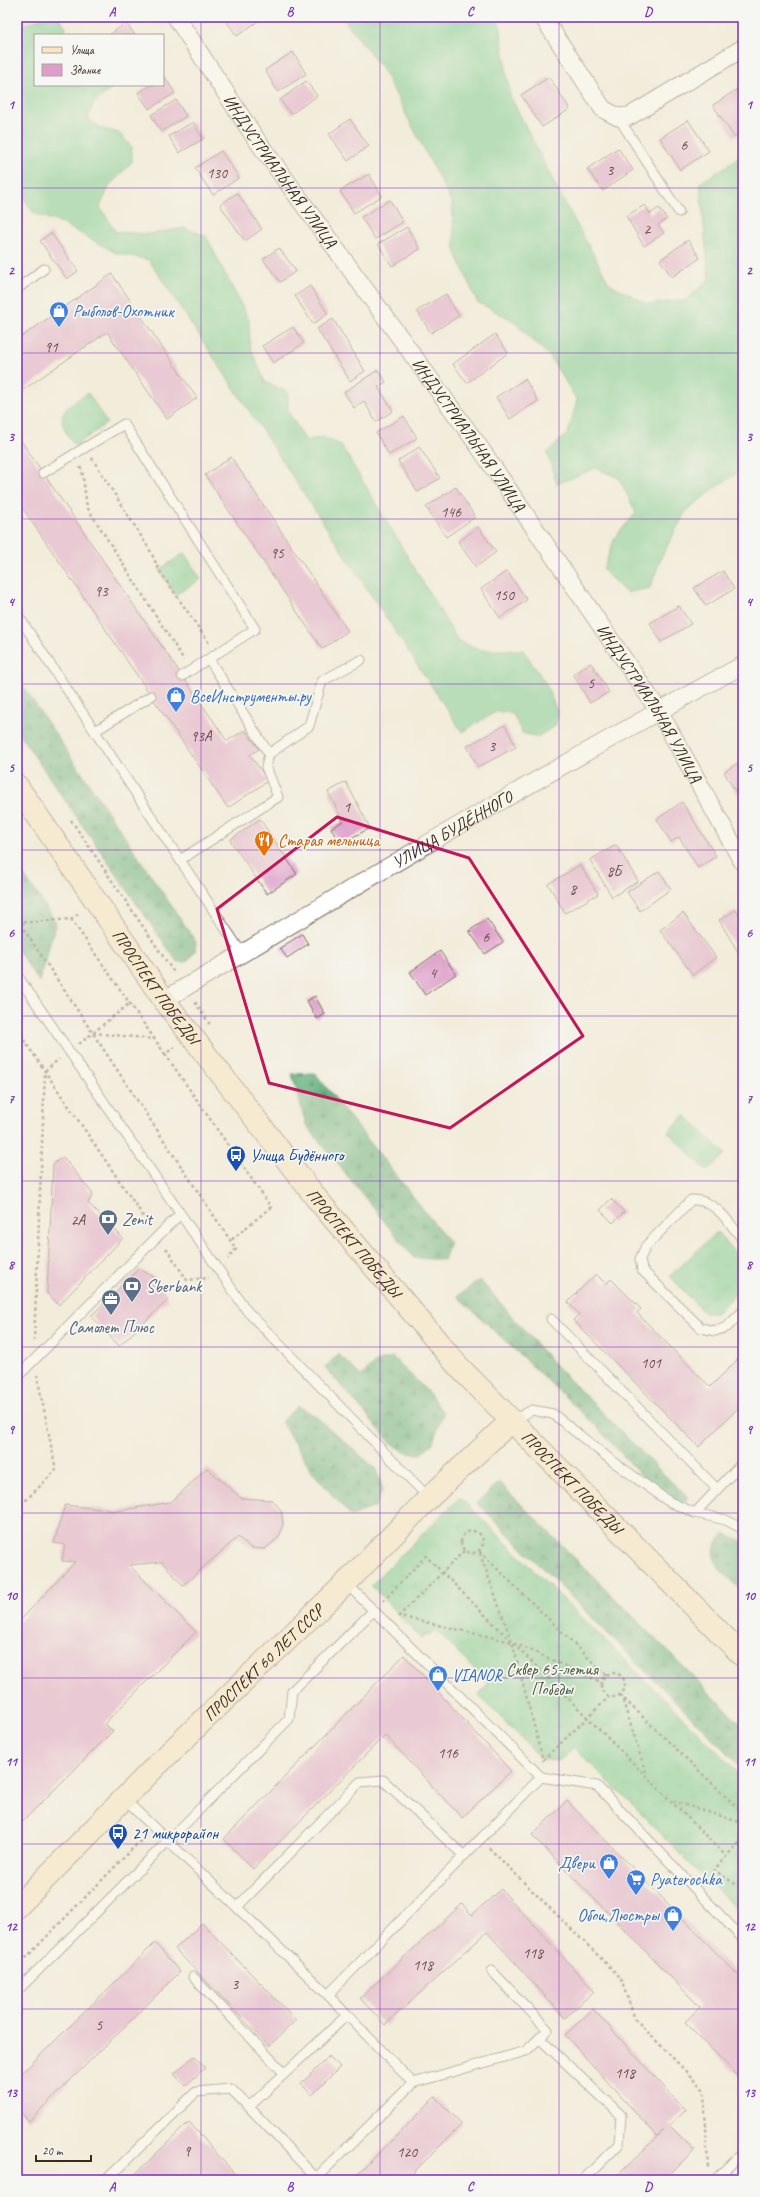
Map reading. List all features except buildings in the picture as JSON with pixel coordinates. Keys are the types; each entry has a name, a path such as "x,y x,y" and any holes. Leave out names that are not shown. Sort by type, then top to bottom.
{"main road":[{"name":"ПРОСПЕКТ ПОБЕДЫ","path":"17,786 164,1000 317,1199 458,1366 511,1422 743,1656"},
{"name":"ПРОСПЕКТ 60 ЛЕТ СССР","path":"17,1907 124,1799 346,1583 429,1498 511,1422"}],"street":[{"name":"ИНДУСТРИАЛЬНАЯ УЛИЦА","path":"176,17 256,139 478,445 658,711 743,863"},
{"path":"543,17 603,109 618,117 630,116 743,48"},
{"name":"УЛИЦА БУДЁННОГО","path":"164,1000 241,952 658,711 743,665"}],"lane":[{"path":"618,117 679,212"},
{"path":"17,288 44,269"},
{"path":"43,473 124,424 255,630 182,676"},
{"path":"17,614 241,952"},
{"path":"213,657 269,754"},
{"path":"180,860 278,797 266,767 269,754 309,726 322,681 362,660"},
{"path":"95,731 151,696"},
{"path":"17,975 247,1311 429,1498"},
{"path":"743,1240 712,1204 701,1199 691,1200 646,1246 640,1259 642,1270 701,1328 715,1331 727,1327 743,1311"},
{"path":"17,1377 180,1214"},
{"path":"551,1319 717,1489"},
{"path":"511,1422 532,1410 553,1414 611,1460 668,1500 695,1513 726,1520 743,1529"},
{"path":"695,1513 743,1462"},
{"path":"346,1583 540,1777 597,1786 743,1939"},
{"path":"17,1991 289,1719 292,1691 373,1611"},
{"path":"328,1995 479,1838 540,1777"},
{"path":"236,1907 360,1782 384,1780 463,1855"},
{"path":"124,1799 328,1995 413,2083"},
{"path":"106,2180 196,2092 231,2089 315,2179 413,2083 526,2051 548,2030 492,1971"},
{"path":"193,1977 284,2073"},
{"path":"249,2107 347,2015"},
{"path":"539,2038 621,2115 620,2144 583,2180"},
{"path":"716,2180 743,2152"}],"path":[{"path":"86,448 151,552 158,570 213,657"},
{"path":"73,455 82,470 87,507 191,671"},
{"path":"18,923 72,919 96,900 116,887"},
{"path":"17,919 18,923 236,1249 219,1271"},
{"path":"44,1071 130,1003"},
{"path":"17,1030 187,1280 212,1278"},
{"path":"93,1033 155,1039"},
{"path":"165,1054 271,1207 230,1241"},
{"path":"17,1509 56,1470 34,1360 44,1071"},
{"path":"468,1531 476,1531 482,1536 483,1544 479,1551 472,1554 464,1550 460,1543 462,1536 468,1531"},
{"path":"464,1550 400,1616 512,1642 601,1682"},
{"path":"479,1551 512,1642 543,1760 609,1696 620,1694 624,1688 624,1681 620,1675 613,1673 606,1675 601,1682 602,1691 609,1696"},
{"path":"479,1551 606,1675"},
{"path":"373,1611 426,1556 726,1856"},
{"path":"620,1694 647,1777"},
{"path":"620,1694 743,1813"},
{"path":"671,1801 743,1823"},
{"path":"17,1967 154,1828"},
{"path":"479,1838 620,1977 635,2019 704,2090 708,2172"},
{"path":"743,1838 714,1870 743,1889"}],"highlighted area":[{"path":"337,817 469,858 583,1036 450,1128 269,1083 217,909"}],"green space":[{"path":"45,17 59,17 66,27 64,34 34,34 34,86 112,86 111,89 93,104 88,118 101,128 119,133 132,147 132,162 110,185 100,207 116,232 151,234 185,228 206,236 249,320 250,346 265,382 288,392 288,411 306,441 322,437 341,445 458,641 480,650 523,650 546,684 558,714 555,726 537,737 522,733 513,714 497,711 462,732 149,260 116,253 65,225 34,213 17,190 17,27"},
{"path":"342,17 496,17 500,25 510,95 555,185 609,283 647,304 687,300 709,279 700,183 743,155 743,469 716,487 686,511 661,558 650,588 626,593 603,570 615,537 636,513 619,478 596,468 557,484 547,453 568,433 577,400 550,357 512,320 477,302 455,250 452,203 383,70"},
{"path":"88,393 107,423 75,446 64,428 62,421 63,415 71,405"},
{"path":"184,553 201,579 175,595 159,570"},
{"path":"17,677 196,942 195,952 186,962 177,962 17,731"},
{"path":"17,865 56,922 39,982 17,949"},
{"path":"315,1073 450,1243 444,1260 414,1258 306,1125 292,1074"},
{"path":"685,1115 725,1154 707,1171 668,1132"},
{"path":"717,1232 743,1262 743,1287 716,1313 704,1313 670,1276"},
{"path":"480,1280 555,1365 688,1498 673,1510 596,1426 457,1296"},
{"path":"338,1354 361,1376 375,1362 393,1357 430,1394 443,1413 433,1443 421,1454 406,1453 389,1441 325,1367"},
{"path":"297,1406 314,1415 376,1469 383,1489 375,1507 351,1516 313,1473 281,1422"},
{"name":"Сквер 65-летия Победы","path":"499,1482 743,1726 743,1769 477,1503"},
{"name":"Сквер 65-летия Победы","path":"460,1497 743,1777 743,1902 736,1909 574,1747 559,1761 543,1760 479,1696 488,1683 436,1630 421,1639 371,1585"},
{"path":"725,1533 743,1542 743,1591 722,1572 714,1557 714,1550 717,1542"}],"place":[{"name":"Рыболов-Охотник","path":"59,328"},
{"name":"ВсеИнструменты.ру","path":"176,713"},
{"name":"Старая мельница","path":"264,857"},
{"name":"Улица Будённого","path":"236,1172"},
{"name":"Zenit","path":"108,1236"},
{"name":"Sberbank","path":"132,1303"},
{"name":"Самолет Плюс","path":"111,1316"},
{"name":"VIANOR","path":"438,1692"},
{"name":"21 микрорайон","path":"118,1850"},
{"name":"Двери","path":"609,1880"},
{"name":"Pyaterochka","path":"636,1896"},
{"name":"Обои,Люстры","path":"673,1932"}]}
